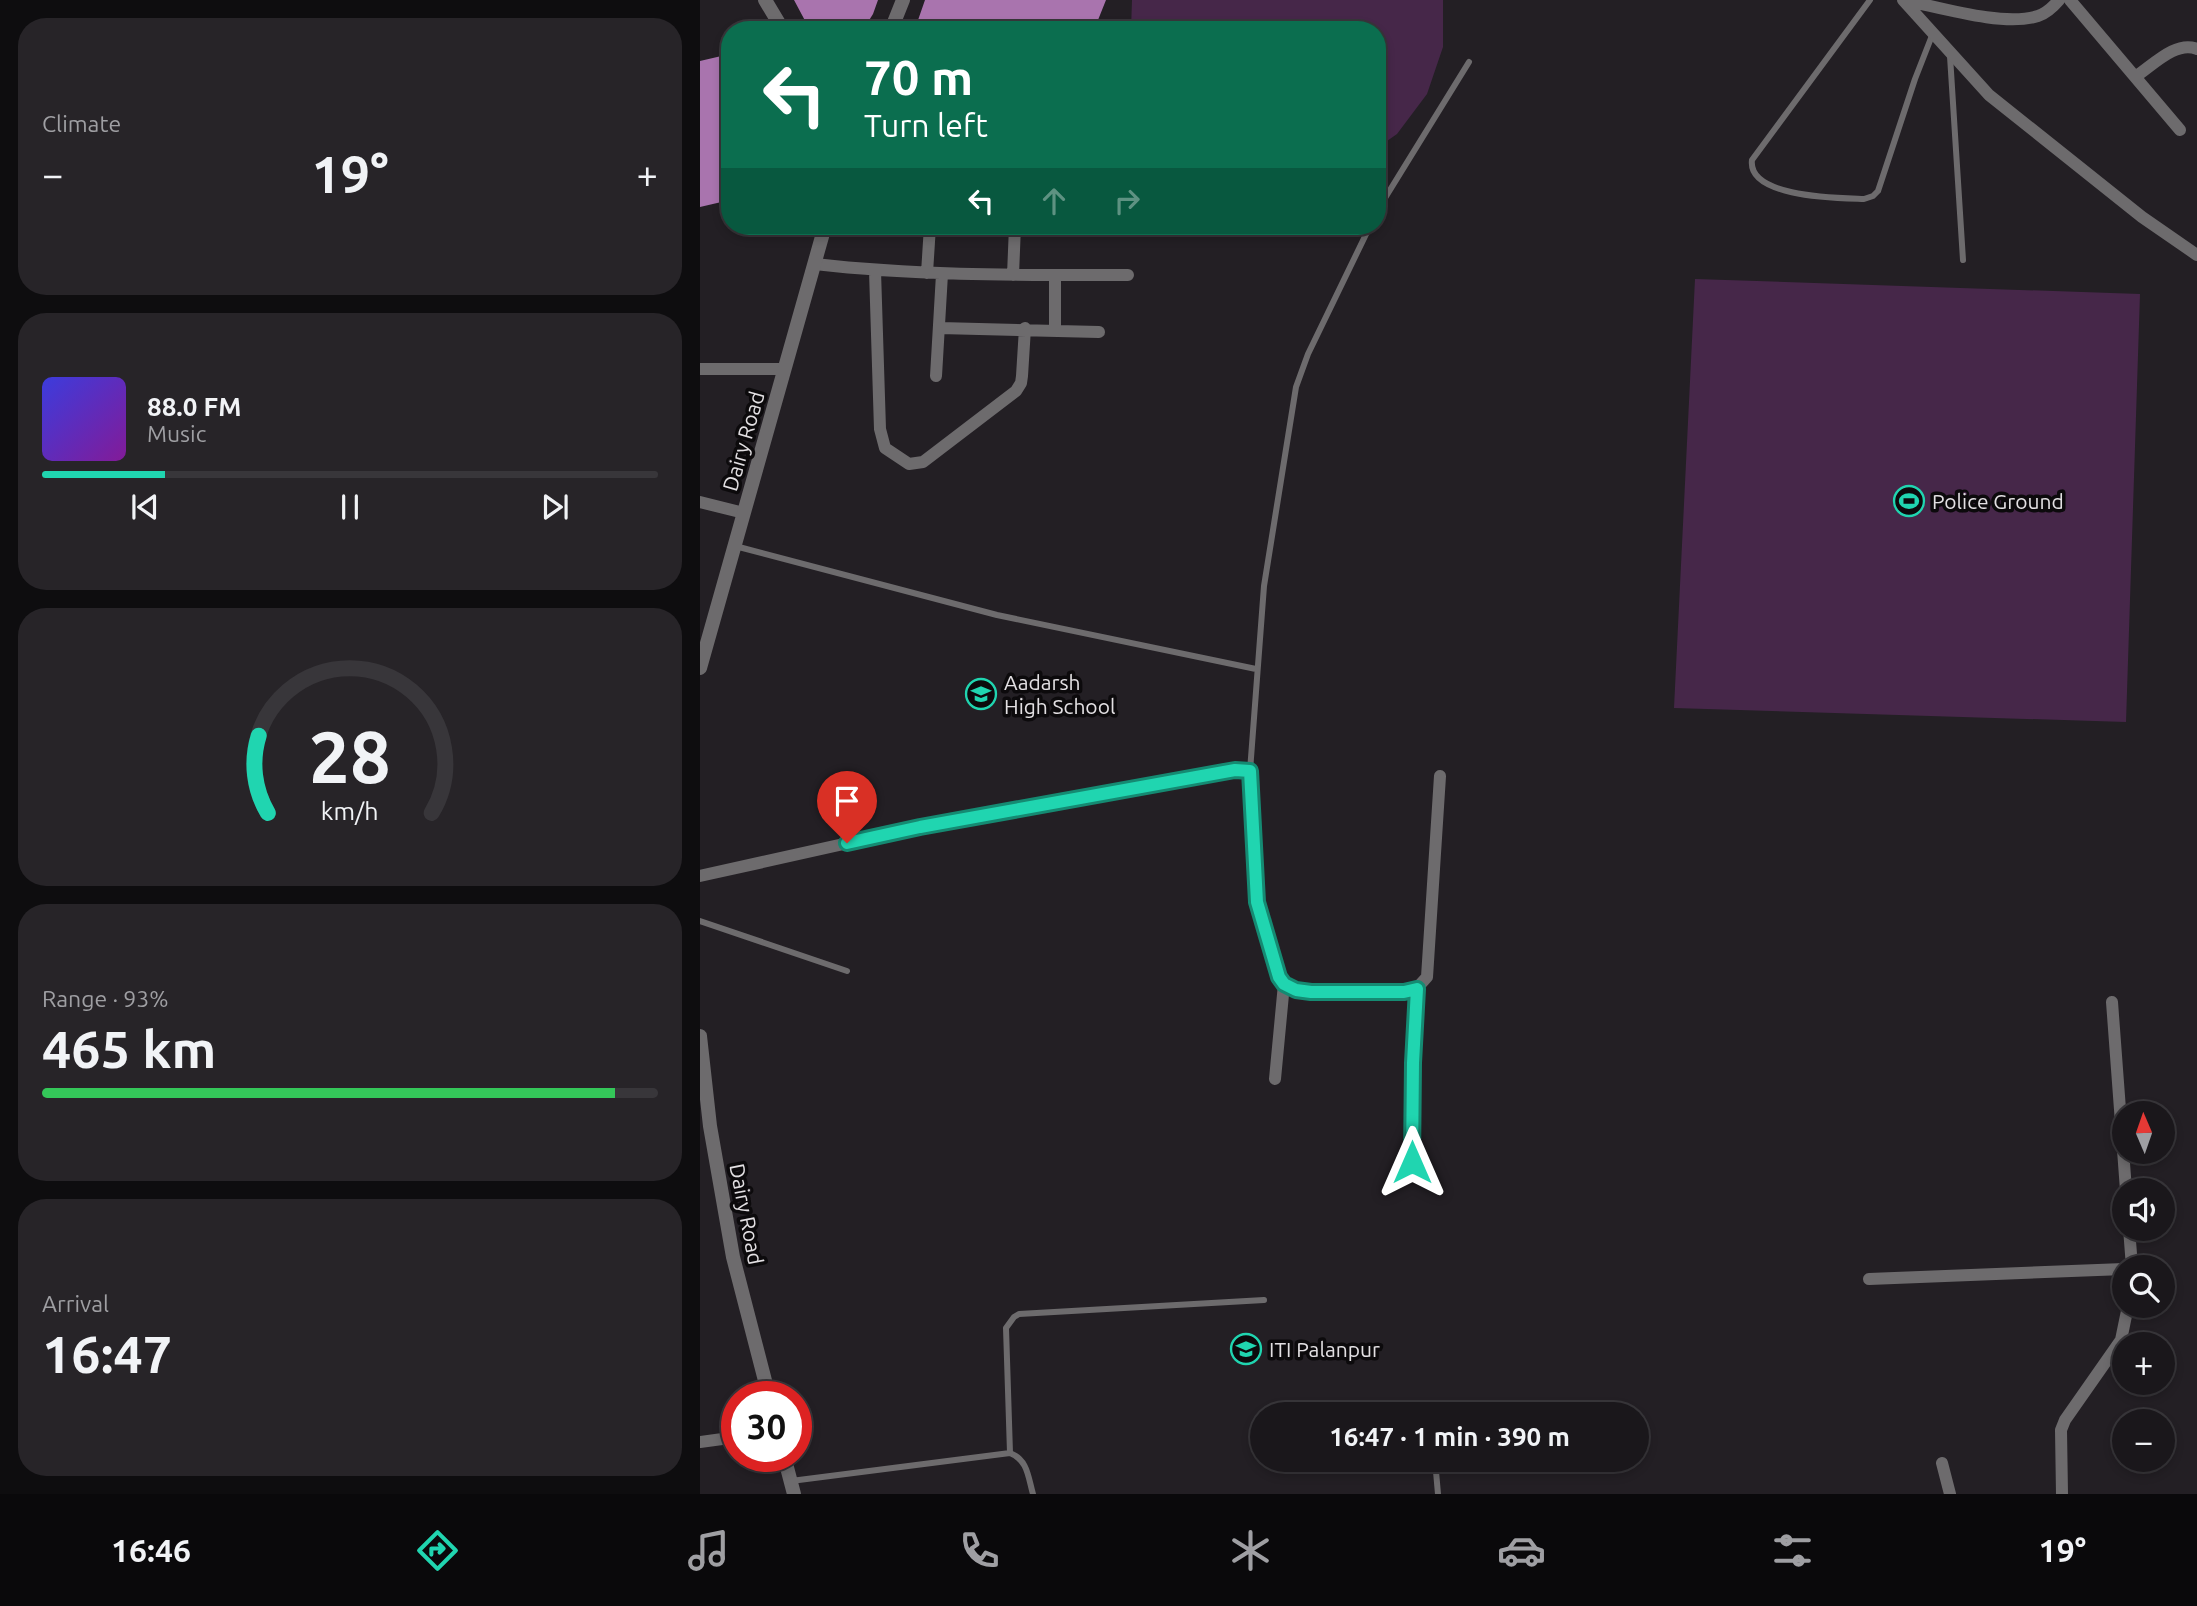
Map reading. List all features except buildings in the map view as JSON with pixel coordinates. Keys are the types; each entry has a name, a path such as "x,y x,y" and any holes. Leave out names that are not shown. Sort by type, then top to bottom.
{"street":[{"path":"765,0 778,21"},
{"path":"895,21 903,0"},
{"path":"1903,0 1989,95 2142,217 2197,254"},
{"path":"1903,0 2000,19 2039,16 2059,0"},
{"path":"1974,14 1980,0"},
{"path":"2070,0 2180,130"},
{"path":"2135,77 2176,49 2186,46 2197,49"},
{"name":"Dairy Road","path":"700,668 823,235"},
{"path":"928,273 930,235"},
{"path":"1013,275 1015,235"},
{"path":"815,264 876,271 942,274 1128,275"},
{"path":"876,271 880,429 885,447 909,464 923,462 1016,391 1021,383 1025,328"},
{"path":"936,376 942,274"},
{"path":"1055,275 1055,330"},
{"path":"940,328 1099,331"},
{"path":"700,369 785,369"},
{"path":"700,502 744,513"},
{"path":"700,876 920,827 1235,770 1250,771 1257,902 1279,977 1284,984 1296,990 1311,992 1404,992 1417,989"},
{"path":"1412,1162 1417,989 1427,977 1440,776"},
{"path":"1275,1079 1284,984"},
{"path":"2112,1002 2125,1178"},
{"name":"Dairy Road","path":"700,1036 705,1127 733,1257 765,1381"},
{"path":"1869,1279 2112,1269"},
{"path":"2062,1494 2061,1430 2065,1420 2121,1340 2126,1318"},
{"path":"700,1443 721,1440"},
{"path":"1942,1463 1950,1494"}],"lane":[{"path":"1870,0 1752,160 1751,166 1756,175 1773,187 1796,194 1864,199 1873,196 1878,191 1933,33"},
{"path":"1949,51 1963,260"},
{"path":"1386,196 1469,62"},
{"path":"1250,771 1264,586 1296,387 1308,354 1366,235"},
{"path":"735,546 997,615 1256,669"},
{"path":"700,921 847,971"},
{"path":"1010,1453 1006,1328 1014,1317 1019,1314 1264,1300"},
{"path":"792,1488 1010,1453 1018,1456 1025,1464 1033,1494"},
{"path":"1437,1472 1438,1494"}],"shaded area":[{"path":"1132,0 1443,0 1443,47 1427,94 1397,134 1386,142 1386,21 1131,21"},
{"name":"Police Ground","path":"1695,279 2140,294 2126,722 1674,708"}],"place":[{"name":"Police Ground","path":"1909,501"},
{"name":"Aadarsh High School","path":"981,694"},
{"name":"ITI Palanpur","path":"1246,1349"}],"route":[{"path":"847,843 920,827 1235,770 1250,771 1257,902 1279,977 1284,984 1296,990 1311,992 1404,992 1417,989 1412,1162"}]}
